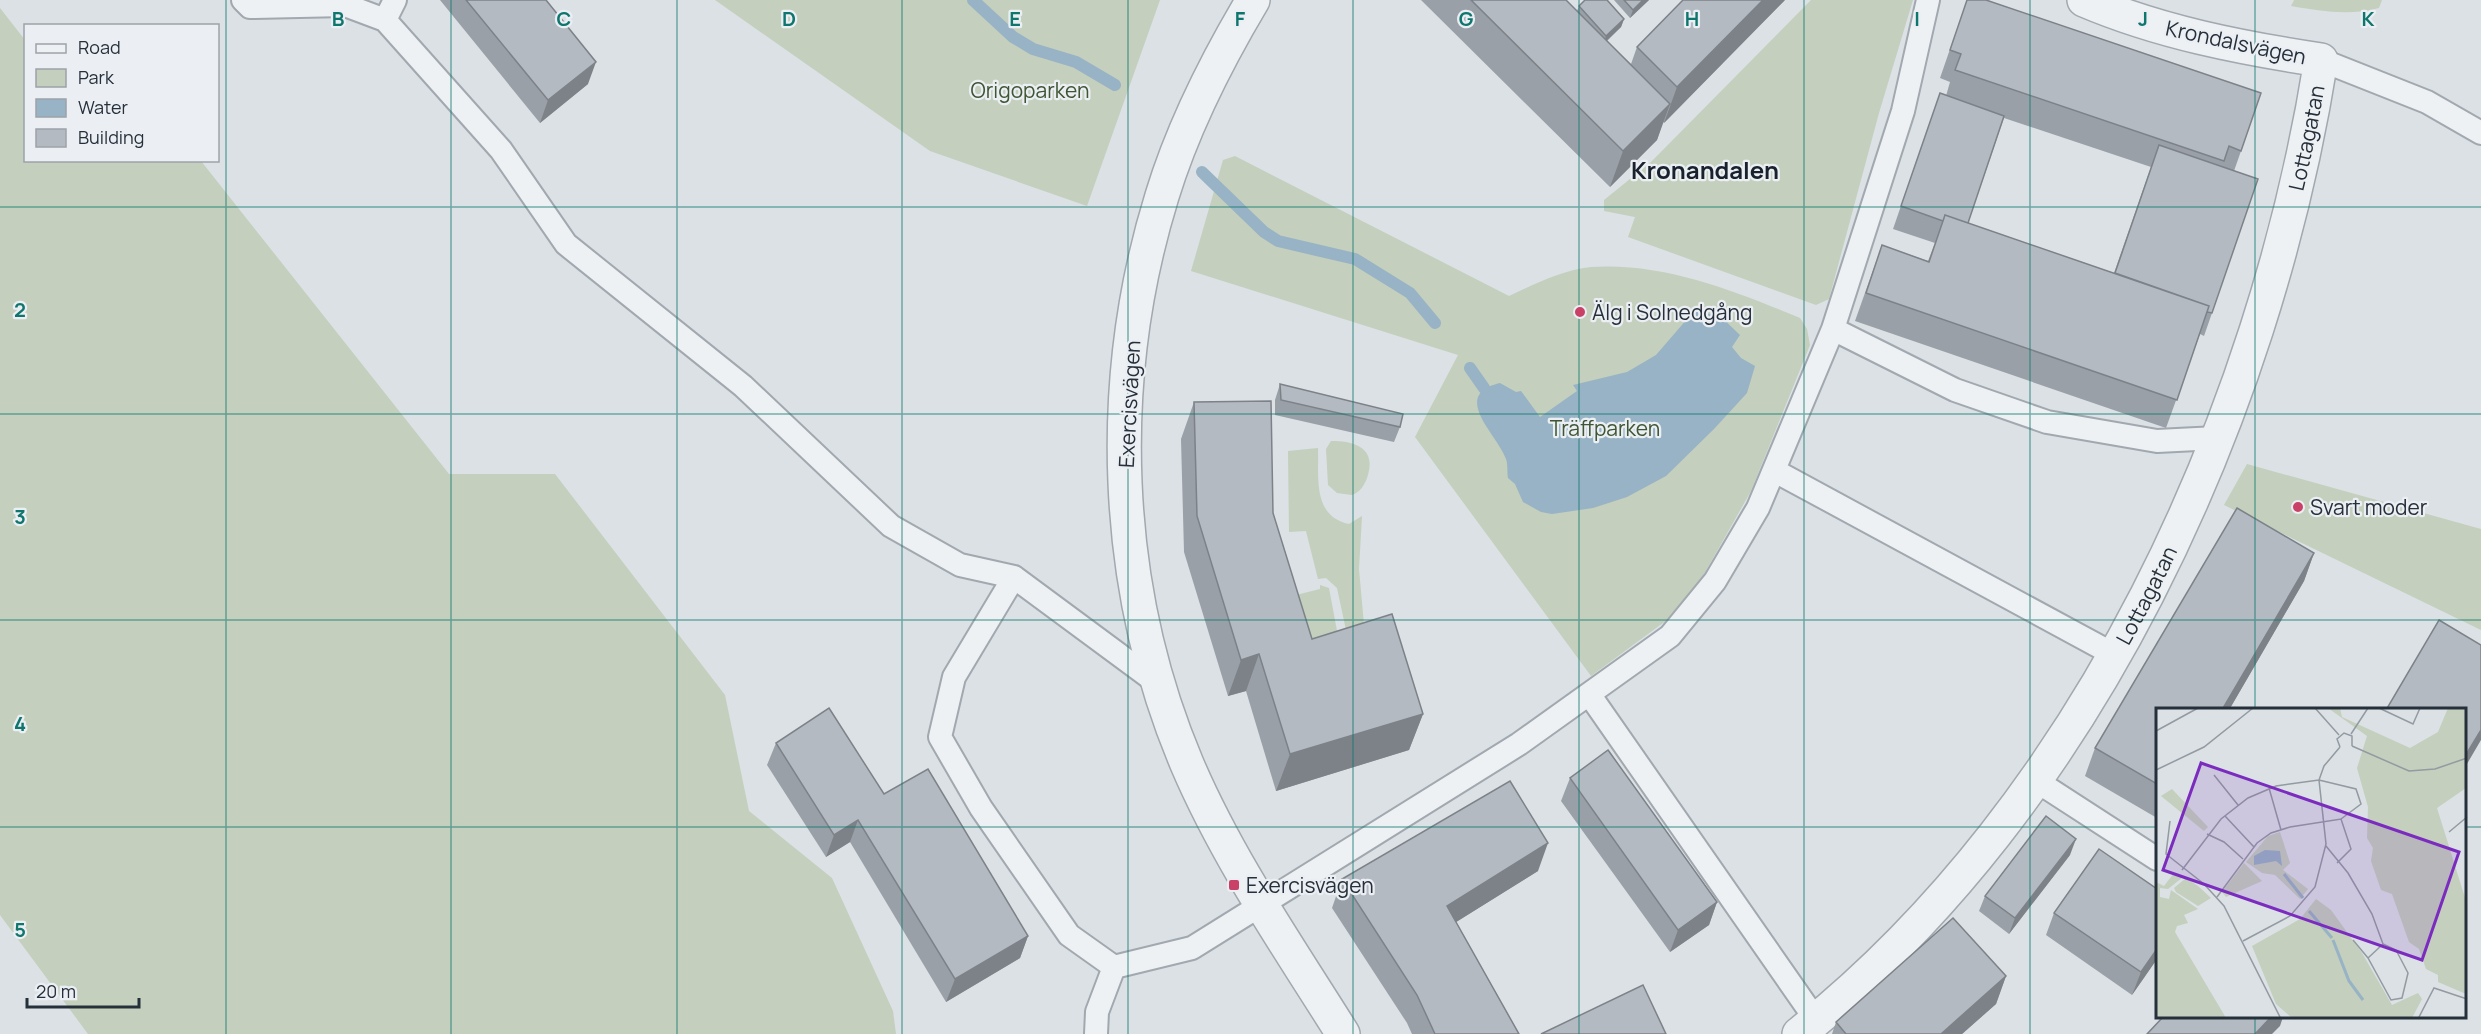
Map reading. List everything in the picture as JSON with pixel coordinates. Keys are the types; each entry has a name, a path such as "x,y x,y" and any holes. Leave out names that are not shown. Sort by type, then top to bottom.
{"street":[{"name":"Exercisvägen","path":"1253,0 1204,89 1181,142 1156,218 1136,308 1128,375 1125,481 1138,596 1160,685 1186,762 1210,814 1343,1034"},
{"name":"Krondalsvägen","path":"2084,0 2153,24 2217,41 2321,60"},
{"name":"Lottagatan","path":"1808,1027 1915,930 1967,871 2035,780 2080,712 2138,611 2190,506 2253,343 2286,231 2312,116 2321,60"}],"lane":[{"path":"243,0 250,7 345,5 390,10 501,150 566,244 743,386 891,526 960,565 1014,577 1160,685"},
{"path":"1014,577 954,677 940,737 981,808 1069,935 1114,967 1192,948 1519,744 1671,636 1715,581 1758,508 1833,329 1903,111 1929,0"},
{"path":"2321,60 2427,102 2481,133"},
{"path":"1833,329 1955,390 2047,422 2157,441 2217,438"},
{"path":"1775,471 2113,654"},
{"path":"1589,694 1808,1027"},
{"path":"2035,780 2156,858"},
{"path":"1096,1034 1097,1012 1114,967"}],"green space":[{"name":"Origoparken","path":"715,0 1160,0 1087,206 930,151"},
{"path":"1811,0 1913,0 1879,113 1829,299 1816,305 1628,237 1635,217 1604,211 1604,200 1651,162"},
{"path":"2294,0 2382,0 2379,8 2346,12 2291,6"},
{"path":"0,8 24,39 24,162 202,162 449,474 555,474 725,695 749,811 832,878 893,1011 896,1034 88,1034 0,915"},
{"name":"Träffparken","path":"1235,156 1509,296 1570,271 1591,267 1645,269 1698,280 1800,318 1807,329 1810,345 1751,491 1686,606 1591,676 1415,437 1458,355 1191,271 1223,160"},
{"path":"1331,441 1356,445 1367,454 1369,468 1365,484 1352,495 1337,493 1328,485 1326,449"},
{"path":"1318,448 1318,483 1323,504 1337,520 1349,524 1362,516 1359,569 1364,625 1346,630 1337,588 1326,578 1318,579 1306,531 1289,532 1288,451"},
{"path":"2247,464 2481,529 2481,630 2224,505"},
{"path":"1320,585 1329,588 1337,631 1311,647 1296,595 1320,589"}],"water":[{"path":"1694,311 1720,316 1740,335 1732,347 1741,358 1755,366 1747,393 1666,476 1627,497 1593,508 1552,514 1541,512 1523,502 1515,484 1508,478 1507,461 1477,406 1478,397 1485,389 1500,383 1516,392 1521,391 1540,417 1577,391 1573,385 1627,372 1656,355"}],"building":[{"path":"466,0 546,0 596,62 548,100"},
{"path":"1471,0 1566,0 1670,104 1623,151"},
{"path":"1585,0 1607,0 1624,19 1606,36 1579,6"},
{"path":"1624,0 1643,0 1633,10"},
{"path":"1683,0 1763,0 1677,87 1637,47"},
{"path":"1967,0 1986,0 2261,93 2241,151 2229,146 2224,161 1955,70 1961,54 1950,50"},
{"path":"1940,93 2004,116 1968,223 1945,215 1943,221 1901,206"},
{"path":"2159,145 2258,179 2212,313 2207,312 2209,306 2115,273"},
{"path":"1945,215 2209,306 2177,400 1866,293 1882,245 1929,262"},
{"path":"1280,384 1403,414 1400,427 1281,400"},
{"path":"1271,401 1273,513 1312,639 1392,614 1423,714 1290,754 1259,654 1241,660 1197,516 1194,402"},
{"path":"2237,508 2314,553 2223,708 2156,708 2156,783 2095,748"},
{"path":"2439,620 2481,645 2481,730 2466,755 2466,708 2387,708"},
{"path":"829,708 884,794 928,769 1028,936 955,979 858,820 834,835 776,743"},
{"path":"1608,750 1717,902 1678,930 1570,778"},
{"path":"1510,781 1548,843 1447,906 1519,1034 1435,1034 1417,995 1342,879"},
{"path":"2046,816 2076,839 2015,918 1985,896"},
{"path":"2099,849 2156,888 2156,950 2141,972 2054,913"},
{"path":"1953,918 2006,976 1941,1034 1846,1034 1836,1022"},
{"path":"1643,985 1666,1034 1541,1034"},
{"path":"2161,1019 2269,1019 2255,1034 2147,1034"}],"waterway":[{"path":"973,0 1013,37 1033,49 1076,62 1115,85"},
{"path":"1202,172 1264,232 1278,241 1355,259 1410,293 1435,323"},
{"path":"1470,368 1484,388"}],"place":[{"name":"Älg i Solnedgång","path":"1580,312"},
{"name":"Svart moder","path":"2298,507"},
{"name":"Exercisvägen","path":"1234,885"}],"district":[{"name":"Kronandalen","path":"1705,169"}]}
